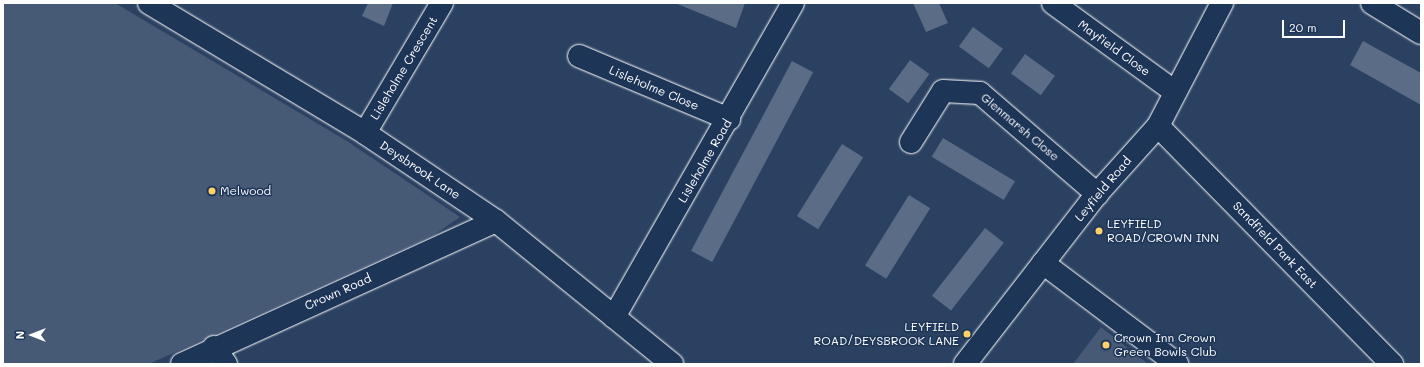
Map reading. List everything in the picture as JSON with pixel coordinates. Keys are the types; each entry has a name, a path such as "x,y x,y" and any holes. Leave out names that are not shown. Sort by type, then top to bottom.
{"street":[{"name":"Deysbrook Lane","path":"149,3 365,133 496,221 672,364"},
{"name":"Lisleholme Crescent","path":"365,133 442,3"},
{"name":"Lisleholme Road","path":"614,317 729,119 793,3"},
{"name":"Mayfield Close","path":"1053,3 1175,92"},
{"name":"Leyfield Road","path":"965,364 1097,194 1158,126 1222,3"},
{"path":"1372,3 1421,33"},
{"name":"Lisleholme Close","path":"579,56 729,119"},
{"name":"Glenmarsh Close","path":"911,142 943,91 980,93 1097,194"},
{"name":"Sandfield Park East","path":"1158,126 1392,364"},
{"name":"Crown Road","path":"182,364 220,355 496,221"},
{"path":"1043,263 1177,364"}],"shaded area":[{"name":"Melwood","path":"3,3 115,3 347,141 460,217 434,235 149,364 3,364"},
{"name":"Crown Inn Crown Green Bowls Club","path":"1101,327 1148,364 1073,364"}],"building":[{"path":"368,3 393,3 384,26 362,16"},
{"path":"675,3 745,3 736,28"},
{"path":"913,3 939,3 948,23 926,32"},
{"path":"973,27 1003,49 989,68 959,46"},
{"path":"1363,41 1421,73 1421,105 1350,65"},
{"path":"1025,54 1055,76 1041,95 1011,73"},
{"path":"910,60 929,74 908,103 889,89"},
{"path":"792,61 813,72 712,262 691,251"},
{"path":"943,138 1015,181 1004,200 932,157"},
{"path":"842,144 863,157 818,229 797,216"},
{"path":"909,195 930,208 886,279 865,265"},
{"path":"985,228 1004,243 951,311 932,296"}],"place":[{"name":"Melwood","path":"212,191"},
{"name":"LEYFIELD ROAD/CROWN INN","path":"1099,231"},
{"name":"LEYFIELD ROAD/DEYSBROOK LANE","path":"967,334"},
{"name":"Crown Inn Crown Green Bowls Club","path":"1106,345"}]}
